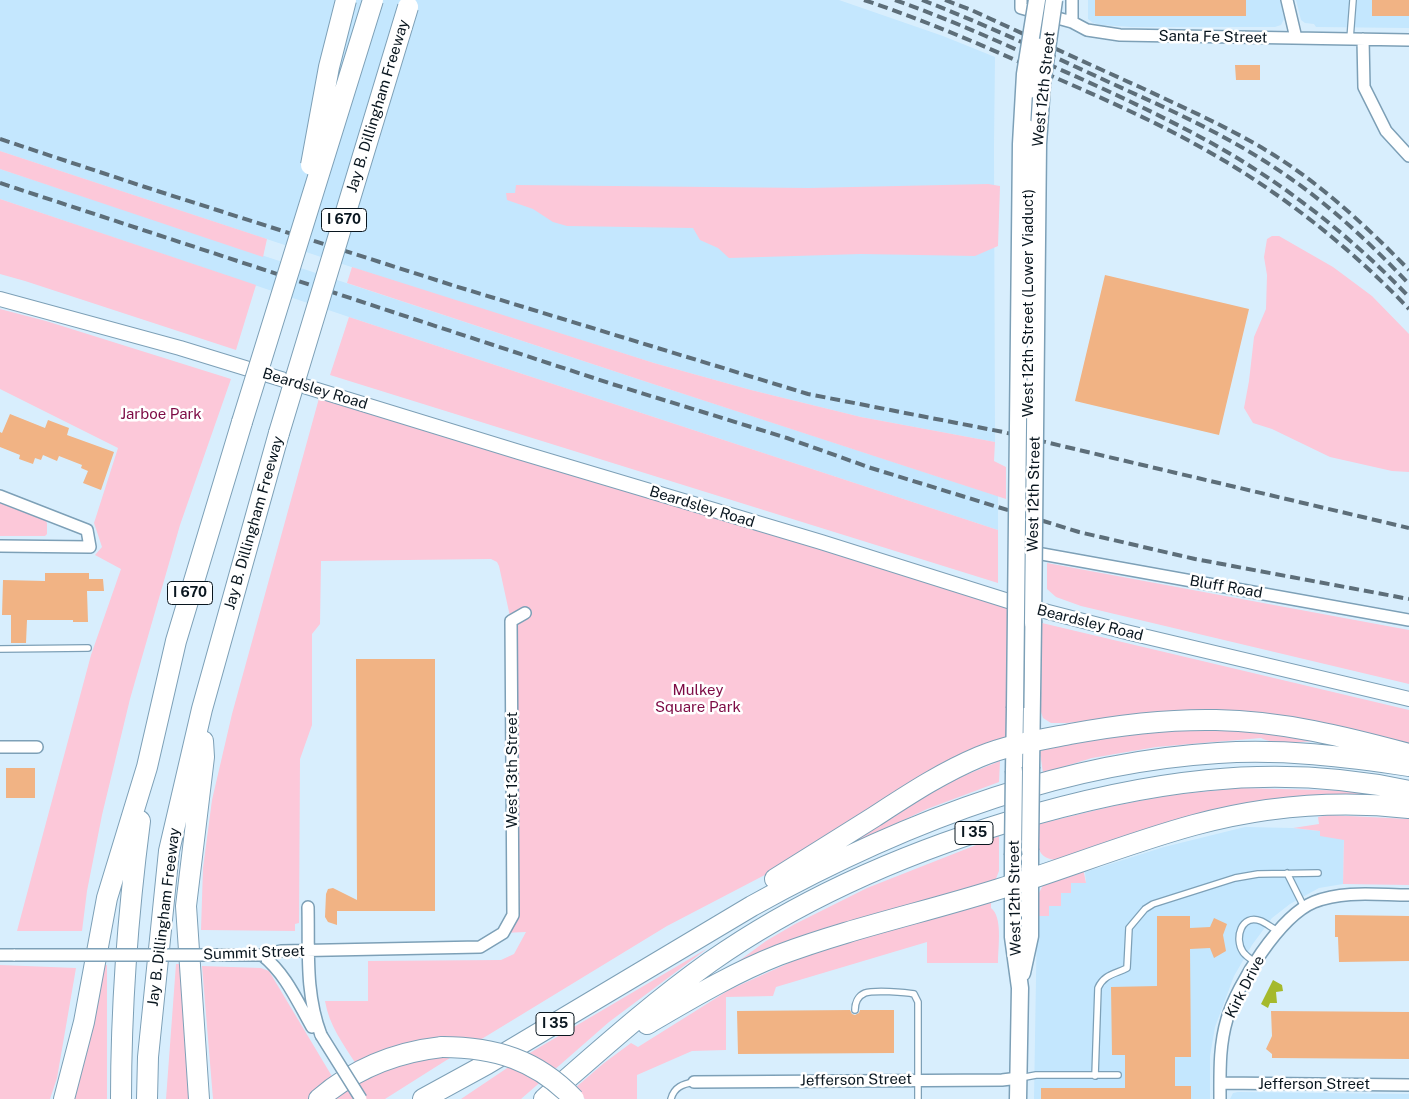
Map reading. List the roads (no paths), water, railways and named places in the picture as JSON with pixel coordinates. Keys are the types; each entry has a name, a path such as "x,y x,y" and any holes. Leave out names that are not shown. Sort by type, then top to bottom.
{"highway":[{"path":"294,253 329,67 346,0"},
{"name":"I 670","path":"122,1099 121,1042 132,880 147,766 176,642 373,0"},
{"name":"Jay B. Dillingham Freeway","path":"148,1099 148,1057 169,851 202,709 279,433 411,2"},
{"path":"199,1099 186,906 204,756 202,709"},
{"path":"622,984 740,902 923,785 975,759 1023,743 1108,727 1159,721 1217,720 1263,723 1313,731 1409,754"},
{"name":"I 35","path":"423,1099 487,1064 752,906 838,861 932,820 1022,790 1064,779 1160,759 1218,753 1271,752 1316,754 1409,766"},
{"path":"64,1099 84,1022 107,898 147,766"},
{"name":"I 35","path":"544,1099 657,1003 703,968 776,921 826,893 884,866 989,828 1107,795 1168,784 1228,778 1292,777 1409,791"},
{"path":"594,1055 718,984 780,955 862,928 1021,882 1194,825 1274,809 1317,805 1354,804 1409,808"},
{"path":"319,1099 345,1080 378,1062 412,1052 442,1047 477,1048 514,1058 550,1078 574,1099"},
{"name":"I 35","path":"440,1099 487,1064"}],"main road":[{"name":"West 12th Street","path":"1021,882 1030,850 1031,767 1015,708 1022,128 1026,74 1037,0"},
{"name":"West 12th Street","path":"1018,1099 1020,988 1030,936 1021,882 1013,855 1014,771 1032,710 1038,136 1042,84 1054,0"}],"street":[{"name":"West 12th Street (Lower Viaduct)","path":"1025,606 1030,113 1044,0"},
{"name":"West 12th Street","path":"1072,0 1072,22"},
{"path":"1287,0 1296,38"},
{"name":"Santa Fe Street","path":"1021,4 1072,22 1087,30 1120,35 1409,40"},
{"path":"1363,39 1364,87 1386,132 1409,156"},
{"name":"Beardsley Road","path":"0,299 180,348 821,542 1025,606 1409,699"},
{"path":"0,496 87,530 90,547 0,546"},
{"name":"Bluff Road","path":"1042,554 1409,620"},
{"name":"West 13th Street","path":"503,933 513,915 511,621 525,613"},
{"path":"0,747 37,747"},
{"path":"1280,929 1304,907 1344,894 1409,895"},
{"path":"308,907 310,993 313,1015 321,1035 361,1099"},
{"name":"Kirk Drive","path":"1220,1099 1220,1049 1227,1018 1242,985 1255,963 1280,929"},
{"name":"Summit Street","path":"0,954 262,955 281,952 480,947 503,933"},
{"path":"262,955 276,966 312,1026 321,1035"},
{"name":"Jefferson Street","path":"694,1082 918,1079 1002,1080 1019,1078"},
{"name":"Jefferson Street","path":"1220,1083 1409,1085"}],"lane":[{"path":"1012,0 1021,4"},
{"path":"1350,39 1353,0"},
{"path":"0,649 88,648"},
{"path":"1095,1076 1098,988 1104,978 1127,968 1129,928 1145,909 1153,904 1236,878 1258,874 1318,873"},
{"path":"1287,874 1304,907"},
{"path":"1255,963 1243,952 1240,946 1242,925 1246,921 1256,920 1280,929"},
{"path":"855,1010 858,998 864,993 906,992 914,994 918,1002 918,1099"},
{"path":"1019,1078 1036,1075 1118,1075"},
{"path":"671,1099 673,1093 682,1085 694,1082"}],"railway":[{"path":"864,0 931,24 996,52 1123,108 1204,149 1232,165 1312,221 1362,263 1409,309"},
{"path":"895,0 978,33 1133,103 1234,156 1288,191 1339,231 1409,297"},
{"path":"922,0 994,30 1158,104 1245,149 1320,200 1381,255 1409,284"},
{"path":"945,0 969,9 1219,124 1274,155 1338,203 1409,270"},
{"path":"0,139 455,286 808,394 1003,432 1409,528"},
{"path":"0,183 612,384 787,438 871,468 1079,532 1195,559 1409,599"}],"park label":[{"name":"Jarboe Park","path":"161,414"},
{"name":"Mulkey Square Park","path":"698,698"}]}
